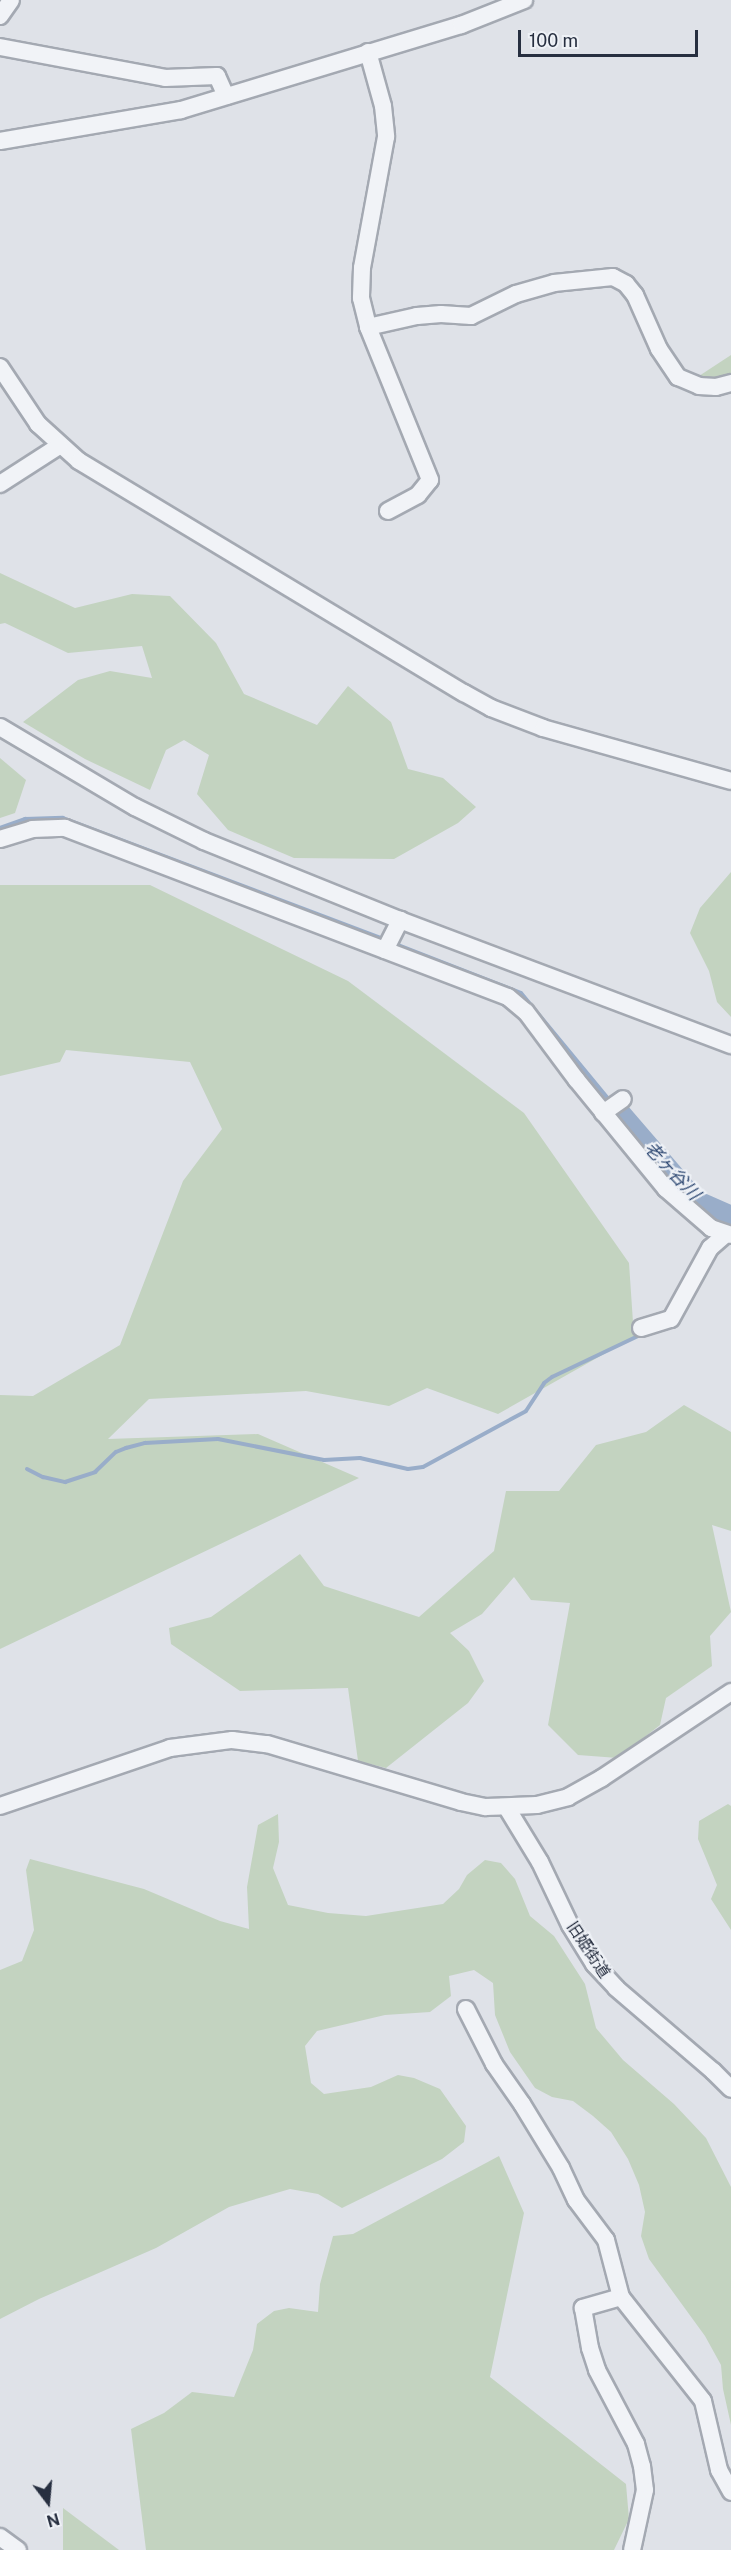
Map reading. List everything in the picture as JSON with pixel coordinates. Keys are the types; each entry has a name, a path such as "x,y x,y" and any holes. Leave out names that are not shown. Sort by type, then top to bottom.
{"street":[{"path":"0,16 11,0"},
{"path":"0,141 181,110 461,25 497,5 524,0"},
{"path":"0,47 165,78 216,76 226,96"},
{"path":"368,52 382,106 386,137 362,268 361,298 368,327 430,480 418,495 388,511"},
{"path":"368,327 433,315 471,316 516,294 554,283 613,278 626,284 635,295 659,349 678,376 699,386 716,387 731,383"},
{"path":"0,367 38,424 59,446 79,461 491,708 543,728 731,781"},
{"path":"0,484 59,446"},
{"path":"0,727 135,807 508,997 526,1012 603,1113 666,1189 722,1232 710,1248 670,1319 641,1328"},
{"path":"0,839 32,829 65,828 392,937 731,1045"},
{"path":"603,1113 623,1099"},
{"path":"0,1806 170,1748 232,1740 279,1747 460,1802 507,1808 537,1805 568,1797 602,1778 731,1692"},
{"name":"旧姫街道","path":"507,1808 540,1862 570,1925 594,1964 616,1988 731,2089"},
{"path":"466,2009 494,2064 522,2103 561,2168 576,2200 606,2240 621,2297 703,2401 719,2470 731,2492"},
{"path":"621,2297 583,2308 590,2348 597,2370 636,2444 642,2466 645,2490 632,2550"},
{"path":"0,2537 18,2550"}],"green space":[{"path":"731,355 731,393 699,376"},
{"path":"0,573 75,608 132,594 170,596 216,643 244,694 317,725 348,686 391,722 408,769 443,778 476,807 458,823 394,859 294,858 228,830 197,794 209,755 184,740 166,750 150,790 85,759 23,722 78,680 110,671 152,678 142,646 68,653 5,623 0,624"},
{"path":"0,758 26,780 15,813 0,818"},
{"path":"731,872 731,1017 717,1002 709,971 690,933 700,908"},
{"path":"0,885 150,885 348,981 524,1113 629,1263 634,1337 498,1414 427,1388 389,1406 306,1391 149,1399 108,1439 258,1434 359,1478 0,1649 0,1395 33,1396 120,1345 183,1181 222,1129 190,1062 66,1050 60,1062 0,1076"},
{"path":"684,1405 731,1432 731,1531 712,1525 731,1612 710,1636 712,1666 666,1698 660,1725 618,1758 578,1755 548,1725 570,1603 531,1600 514,1577 482,1614 450,1633 469,1651 484,1681 468,1703 386,1768 358,1761 348,1688 240,1691 171,1644 169,1628 211,1617 300,1554 324,1586 419,1617 494,1551 506,1491 559,1491 596,1445 646,1432"},
{"path":"728,1804 731,1806 731,1930 711,1899 717,1885 698,1839 699,1821"},
{"path":"278,1814 279,1842 273,1868 288,1905 328,1913 366,1916 443,1904 459,1889 467,1875 485,1860 501,1863 515,1879 530,1916 554,1936 585,1984 596,2028 623,2060 674,2104 706,2138 731,2187 731,2425 723,2389 721,2365 705,2336 649,2259 641,2236 645,2212 639,2185 628,2159 611,2132 593,2116 573,2101 552,2097 535,2088 510,2052 495,2015 493,1983 474,1970 449,1976 451,1996 430,2012 385,2015 317,2031 305,2046 311,2083 324,2094 371,2087 398,2075 414,2078 440,2089 466,2126 464,2142 442,2159 342,2208 318,2194 290,2189 229,2207 156,2248 39,2299 0,2319 0,1970 22,1961 34,1930 26,1870 30,1859 144,1889 220,1921 249,1929 247,1887 258,1825"},
{"path":"499,2156 524,2213 490,2377 626,2484 629,2519 614,2550 146,2550 131,2429 164,2413 192,2392 234,2397 253,2350 257,2324 274,2311 289,2308 318,2312 320,2284 333,2236 353,2234"},
{"path":"63,2508 119,2550 63,2550"}],"waterway":[{"path":"0,828 25,819 63,818 386,940"},
{"path":"393,943 521,993 610,1101"},
{"name":"老ヶ谷川","path":"621,1114 695,1200 731,1216"},
{"path":"719,1225 725,1215"},
{"path":"27,1469 43,1477 65,1482 95,1472 116,1452 126,1448 145,1443 218,1439 324,1460 360,1458 408,1469 423,1467 526,1411 544,1383 552,1377 642,1334"}]}
